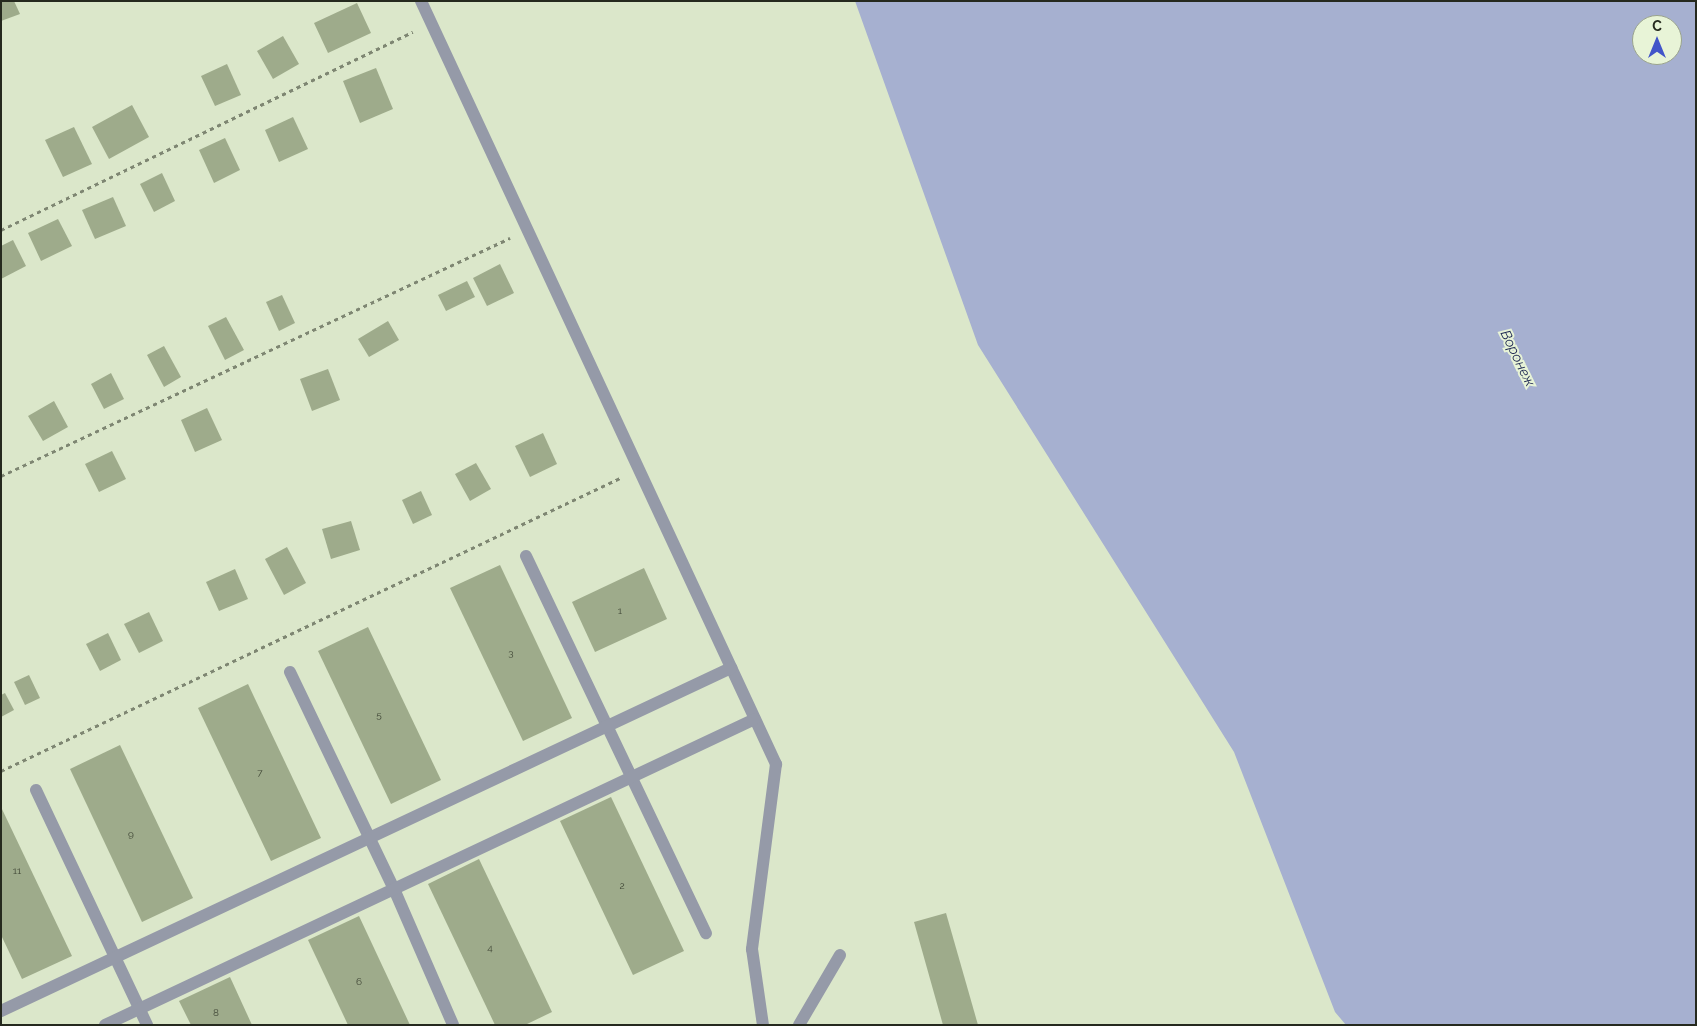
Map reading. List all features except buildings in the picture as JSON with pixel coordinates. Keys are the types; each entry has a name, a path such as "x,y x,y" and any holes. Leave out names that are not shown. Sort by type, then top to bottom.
{"street":[{"path":"421,1 776,764 752,949 763,1025"},
{"path":"526,556 706,933"},
{"path":"1,1011 731,668"},
{"path":"290,672 394,889 453,1025"},
{"path":"105,1025 754,719"},
{"path":"36,790 147,1025"},
{"path":"799,1025 840,955"}],"path":[{"path":"1,230 431,23"},
{"path":"1,476 527,230"},
{"path":"1,771 638,469"}],"water":[{"name":"Воронеж","path":"855,1 1696,1 1696,1025 1346,1025 1335,1012 1234,752 978,345"}]}
